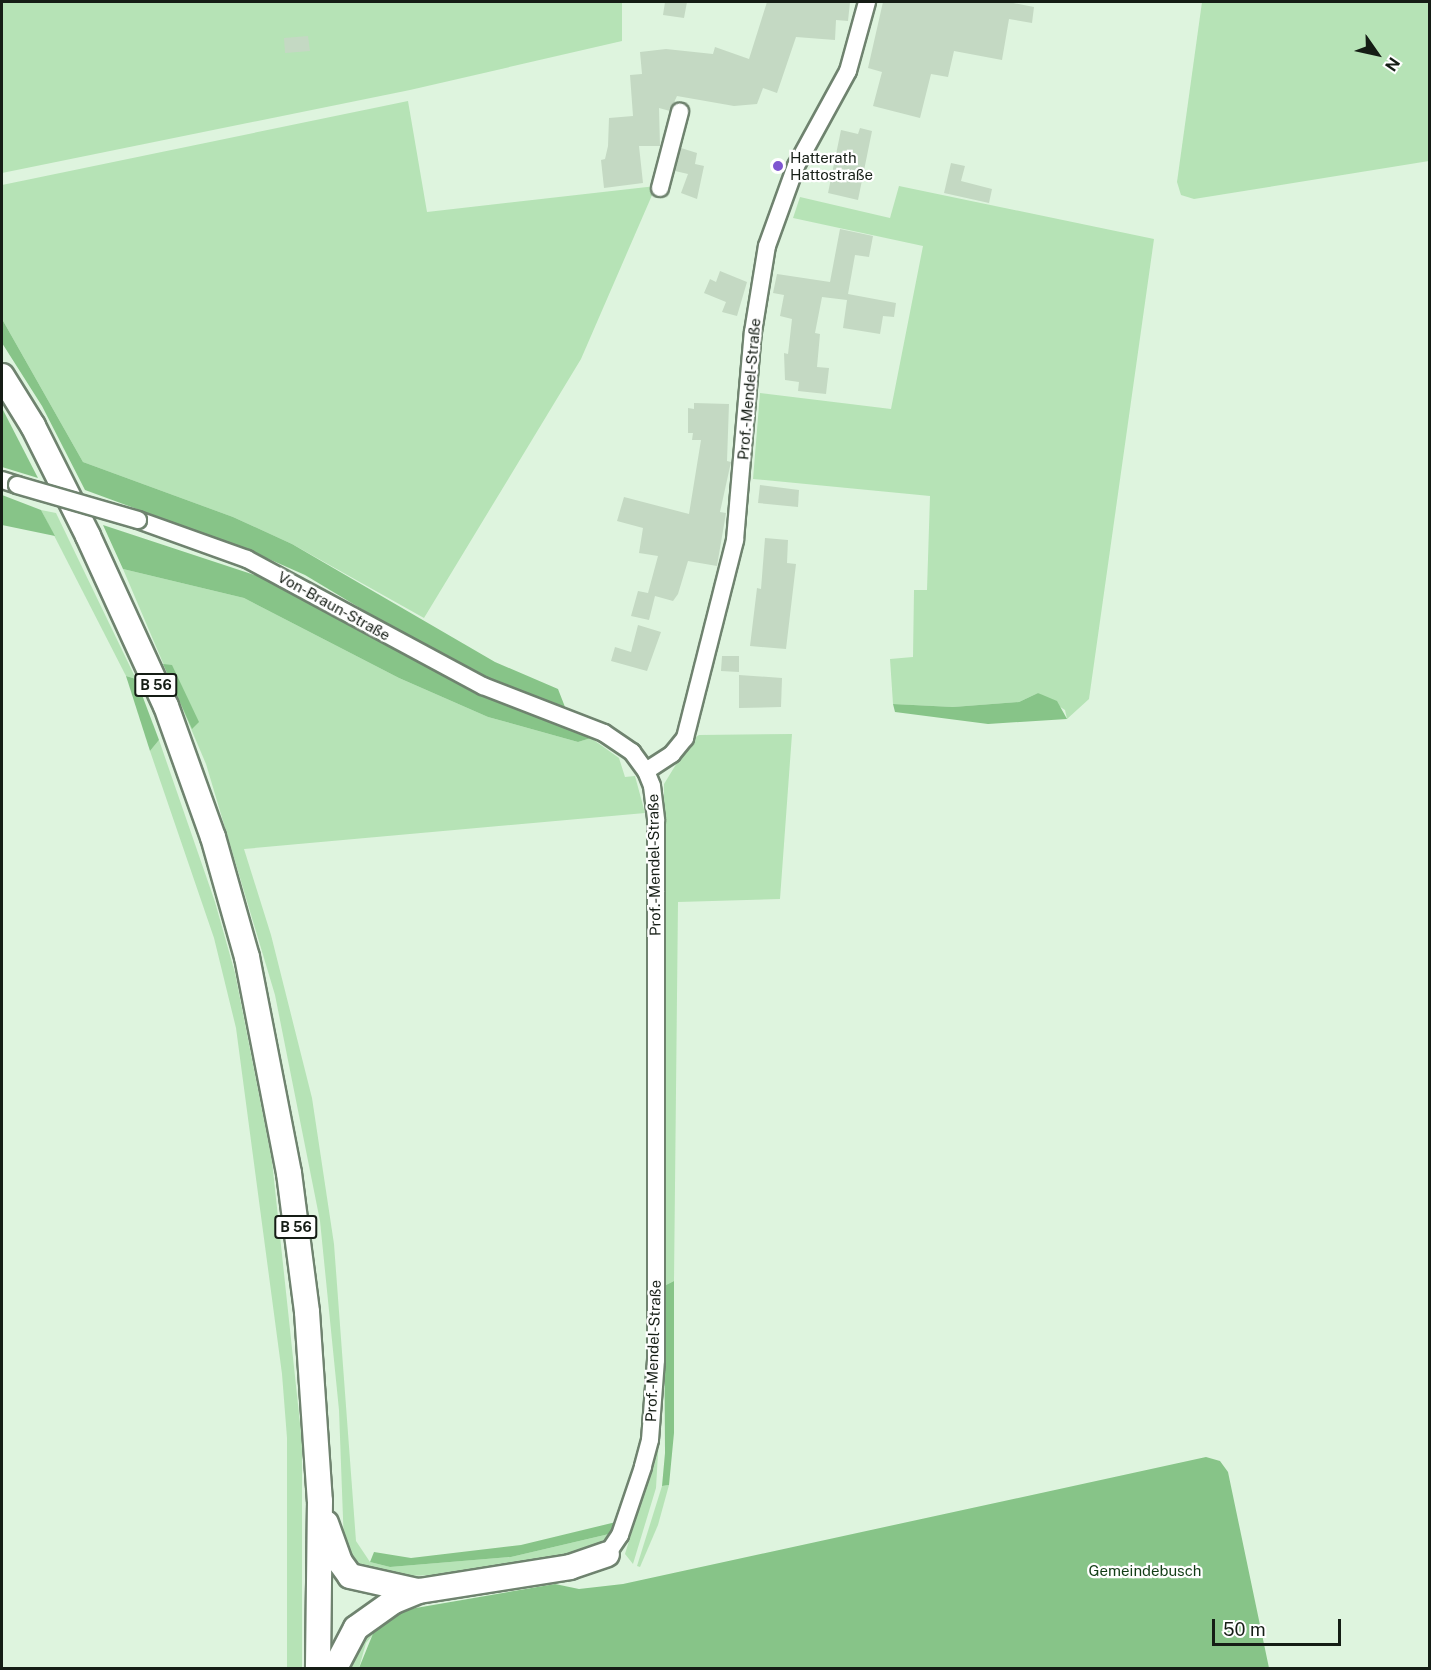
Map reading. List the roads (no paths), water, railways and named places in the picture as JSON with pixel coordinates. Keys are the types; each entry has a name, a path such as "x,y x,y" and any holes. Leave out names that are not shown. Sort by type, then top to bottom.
{"highway":[{"name":"B 56","path":"2,376 33,426 124,610 166,706 226,878 269,1056 289,1173 307,1312 320,1501 318,1668"},
{"path":"320,1501 345,1571 360,1581 419,1591"},
{"path":"335,1668 351,1636 366,1618 394,1600 419,1591 570,1567 607,1554"}],"street":[{"name":"Prof.-Mendel-Straße","path":"607,1554 620,1535 643,1467 651,1428 656,1360 656,821 652,786 646,771 672,754 685,738 735,540 754,325 767,246 796,166 848,71 867,2"},
{"path":"660,188 680,112"},
{"name":"Von-Braun-Straße","path":"9,483 138,520 247,559 474,682 604,733 632,752 646,771"}],"place":[{"name":"Hatterath Hattostraße","path":"778,166"}],"park label":[{"name":"Gemeindebusch","path":"1145,1571"}]}
